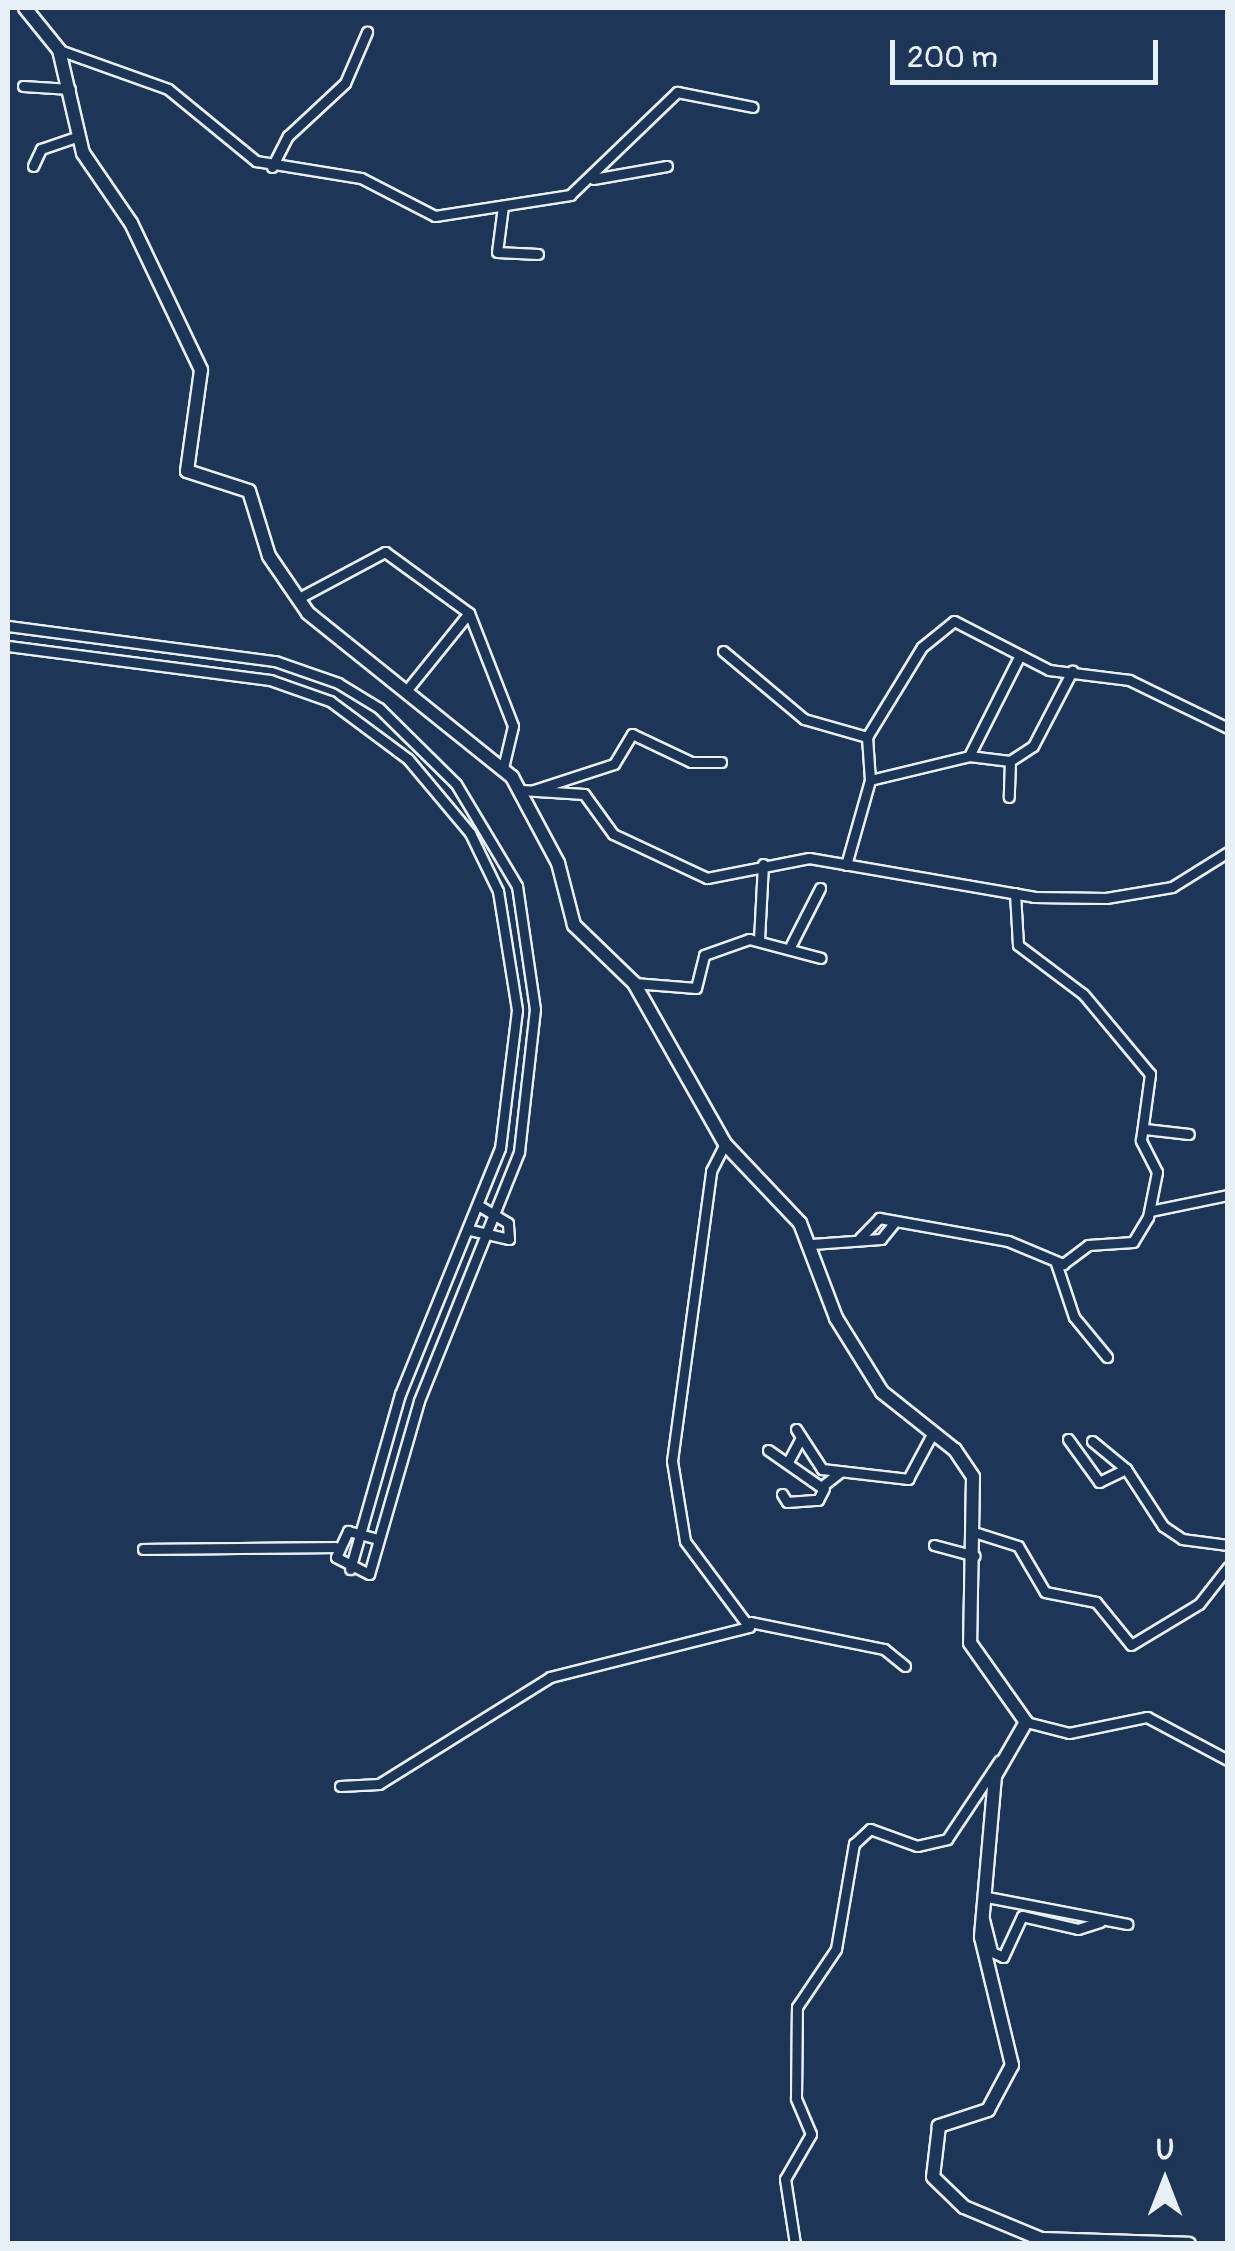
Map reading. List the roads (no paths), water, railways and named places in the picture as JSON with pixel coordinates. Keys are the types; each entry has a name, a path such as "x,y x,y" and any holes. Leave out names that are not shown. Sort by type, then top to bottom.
{"street":[{"path":"25,8 59,50 70,89 76,136 131,222 200,370 187,471 255,496 265,548 297,599 528,790 558,863 574,925 634,982 725,1144 812,1244 836,1318 865,1366 931,1436 969,1469 977,1533 970,1643 1026,1722 1068,1733 1147,1717 1228,1760"},
{"path":"272,167 288,136 345,83 368,32"},
{"path":"59,50 168,88 243,154 272,167 360,178 423,215 570,195 593,179 677,92 753,107"},
{"path":"23,86 70,89"},
{"path":"33,166 41,149 76,136"},
{"path":"593,179 668,166"},
{"path":"504,206 497,252 538,254"},
{"path":"297,599 385,552 468,613 512,726 503,768"},
{"path":"406,691 468,613"},
{"path":"846,865 870,780 866,737 938,628 954,621 1020,656 1072,671 1129,680 1228,728"},
{"path":"8,626 275,661 338,683 379,708 456,784 517,886 532,952 527,1108 497,1214 419,1401 368,1574 350,1569 336,1547"},
{"path":"8,646 270,680 330,700 368,724 446,804 498,891 512,955 508,1106 481,1207 400,1394 350,1569"},
{"path":"724,650 804,719 866,737"},
{"path":"969,756 1020,656"},
{"path":"870,780 969,756 1010,760 1033,746 1072,671"},
{"path":"528,790 614,764 632,734 691,762 721,762"},
{"path":"1009,797 1010,760"},
{"path":"528,790 584,794 613,834 658,848 702,878 763,864 846,865 1015,893 1093,899 1163,890 1228,852"},
{"path":"759,940 763,864"},
{"path":"791,945 820,888"},
{"path":"1015,893 1018,945 1083,994 1150,1074 1145,1129 1157,1172 1150,1211 1133,1242 1088,1245 1056,1264"},
{"path":"634,982 696,988 713,948 759,940 791,945 821,958"},
{"path":"1145,1129 1189,1134"},
{"path":"725,1144 710,1171 672,1460 685,1541 750,1622"},
{"path":"1150,1211 1228,1196"},
{"path":"470,1230 486,1238 509,1239 497,1214 481,1207"},
{"path":"860,1238 873,1218 1008,1241 1056,1264 1074,1317 1107,1357"},
{"path":"812,1244 881,1239 892,1224"},
{"path":"788,1462 798,1434 818,1467 913,1478 931,1436"},
{"path":"1068,1440 1099,1482 1126,1469"},
{"path":"1092,1441 1126,1469 1163,1526 1182,1539 1228,1545"},
{"path":"768,1450 824,1488"},
{"path":"782,1494 784,1502 818,1500 840,1472"},
{"path":"336,1547 341,1535 358,1532 377,1539"},
{"path":"977,1533 1018,1546 1045,1592 1096,1602 1131,1645 1199,1604 1228,1567"},
{"path":"934,1545 974,1556"},
{"path":"143,1550 336,1547"},
{"path":"340,1786 379,1784 550,1677 692,1647 710,1630 750,1622 884,1649 906,1666"},
{"path":"795,2244 785,2179 811,2134 796,2098 797,2007 836,1949 854,1844 870,1830 917,1846 947,1839 1026,1722"},
{"path":"999,1761 988,1896 983,1915 1012,2071 988,2110 939,2126 937,2184 964,2207 1053,2242 1188,2244"},
{"path":"988,1896 1100,1922 1127,1924"},
{"path":"983,1915 992,1952 1003,1957 1022,1916 1078,1930 1100,1922"}]}
